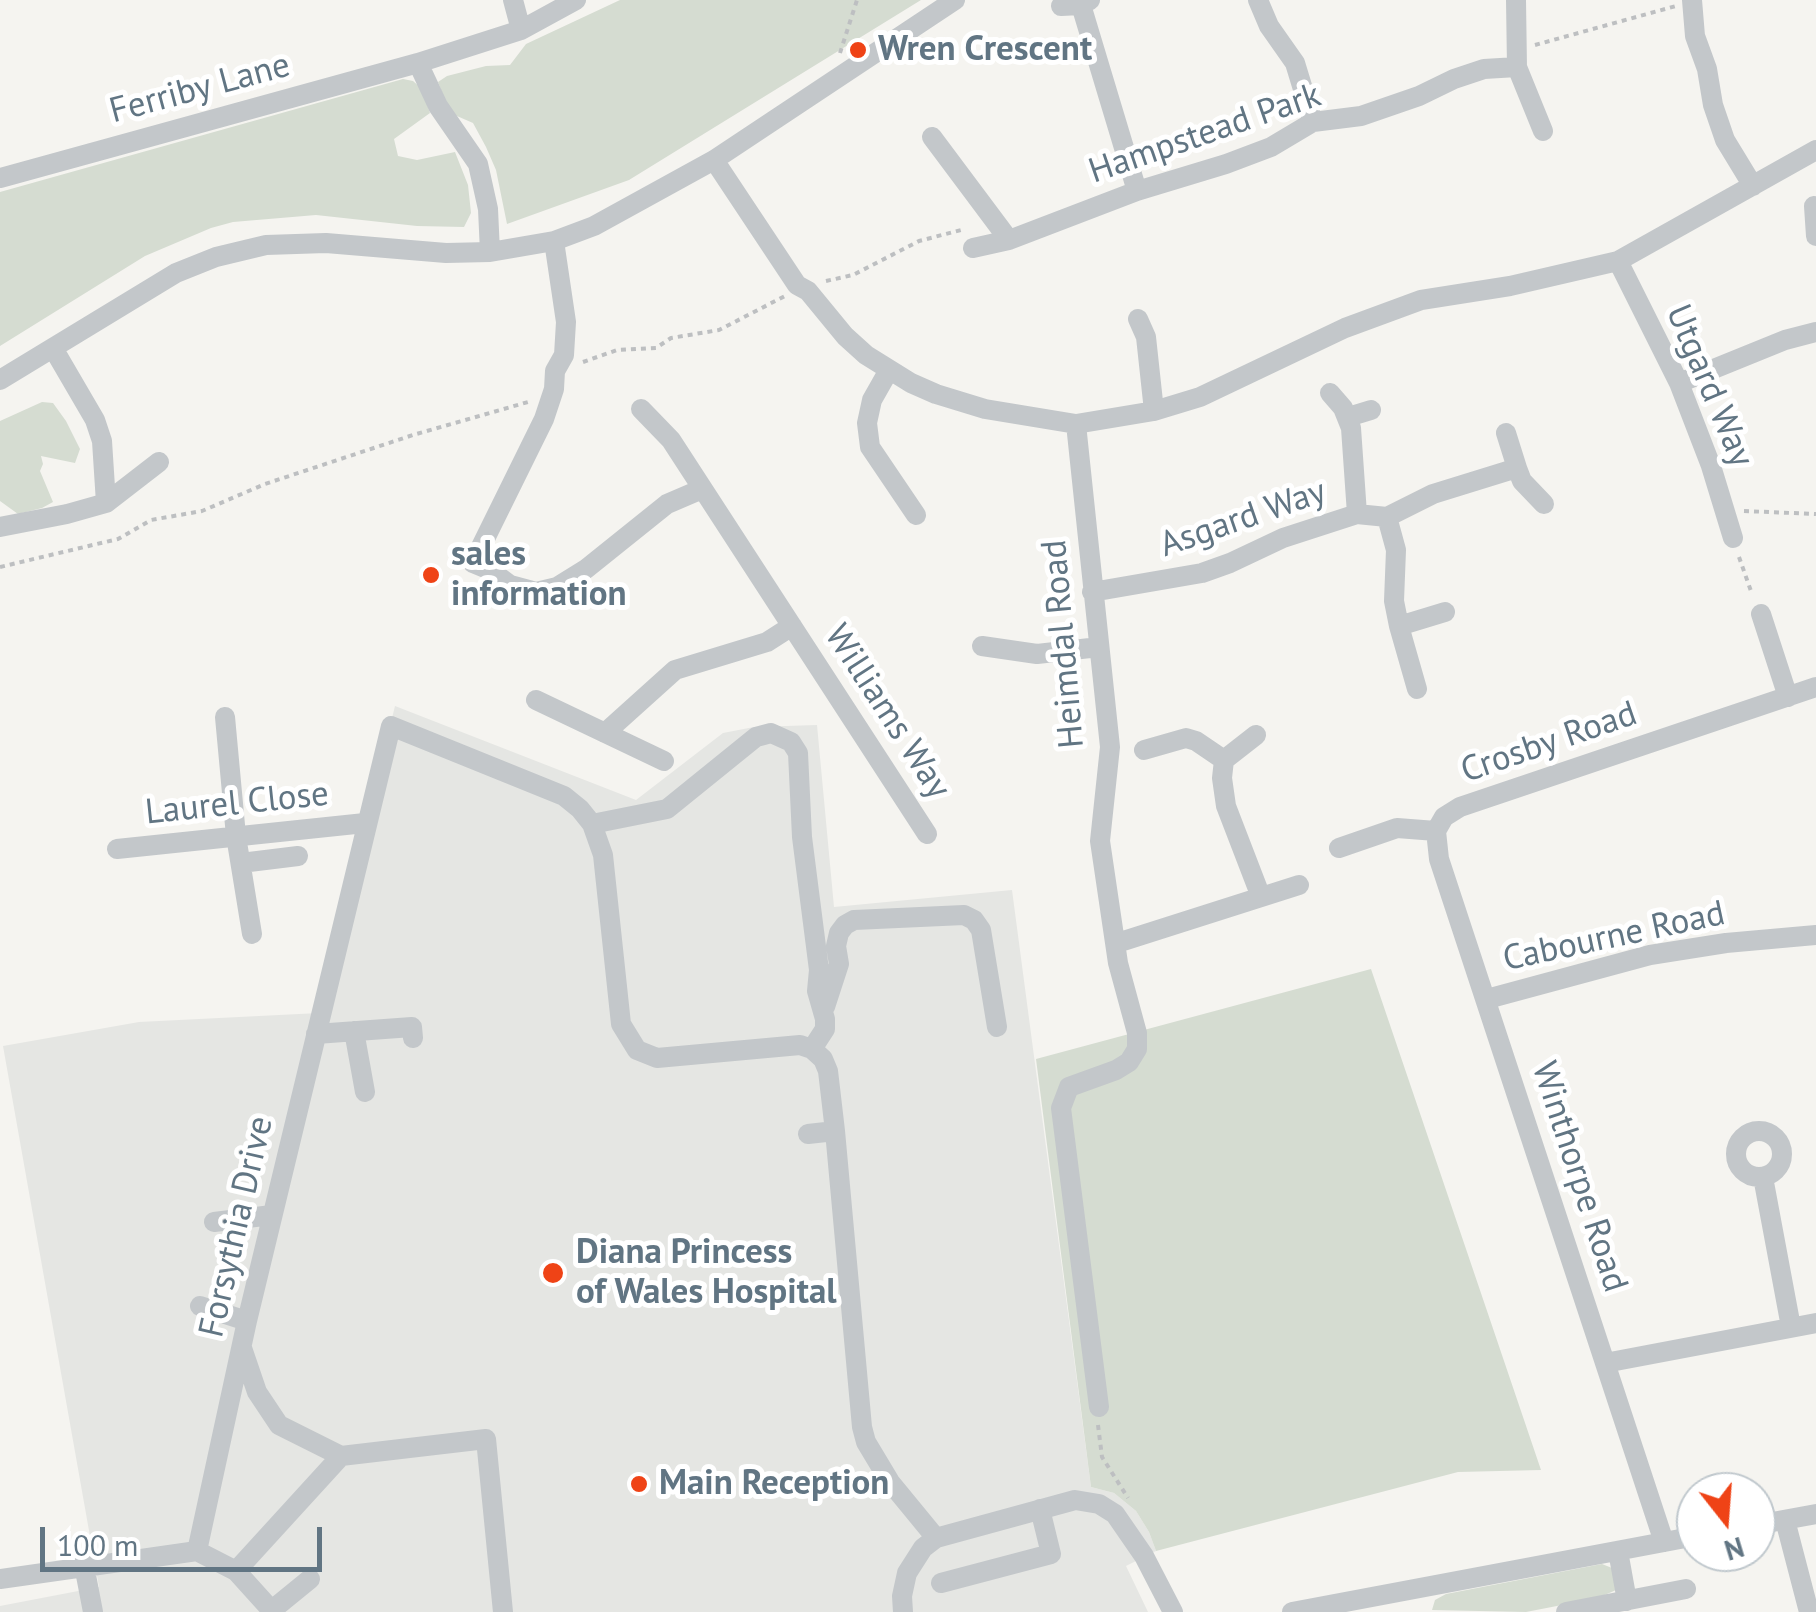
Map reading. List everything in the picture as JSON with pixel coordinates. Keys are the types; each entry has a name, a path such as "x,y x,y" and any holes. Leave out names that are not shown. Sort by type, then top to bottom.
{"street":[{"path":"513,0 521,30"},
{"name":"Ferriby Lane","path":"0,178 418,63 521,30 576,0"},
{"path":"0,380 176,274 216,257 266,245 326,242 446,253 490,252 554,241 632,208 714,160 956,0"},
{"path":"1258,0 1269,26 1296,63 1313,122"},
{"path":"1516,0 1517,66 1542,131"},
{"path":"1691,2 1712,105 1725,140 1753,186"},
{"path":"1077,4 1137,191"},
{"path":"418,63 438,106 478,164 488,209 490,252"},
{"name":"Hampstead Park","path":"977,247 1008,240 1137,191 1226,164 1271,147 1313,122 1361,116 1454,79 1517,66"},
{"path":"932,137 1008,240"},
{"path":"714,160 797,286 808,292 845,336 889,370 936,394 985,409 1076,424 1154,411 1200,396 1393,308 1618,261 1816,150"},
{"path":"1814,206 1816,236"},
{"path":"554,241 566,322 564,355 555,372 553,395 544,419 473,563 510,585 536,592 557,587 668,504 702,489"},
{"name":"Utgard Way","path":"1618,261 1679,383 1733,538"},
{"path":"1138,318 1146,337 1154,411"},
{"path":"1679,383 1784,340 1816,332"},
{"path":"53,348 95,420 102,441 106,503"},
{"path":"889,370 872,400 867,423 870,447 916,515"},
{"path":"1330,393 1348,418 1371,410"},
{"name":"Williams Way","path":"641,409 671,440 927,834"},
{"name":"Asgard Way","path":"1348,418 1357,514"},
{"name":"Heimdal Road","path":"1076,424 1110,748 1100,842 1118,963 1137,1033 1137,1048 1129,1062 1069,1086 1061,1108 1099,1407"},
{"path":"1506,433 1522,481 1544,504"},
{"path":"0,526 106,503 160,462"},
{"path":"1417,689 1398,626 1394,601 1396,550 1387,517 1432,494 1517,468"},
{"name":"Asgard Way","path":"1092,592 1202,573 1283,538 1357,514 1387,517"},
{"path":"1757,604 1788,697"},
{"path":"1398,626 1445,612"},
{"name":"Williams Way","path":"605,733 675,670 767,642 792,626"},
{"path":"982,646 1037,654 1099,647"},
{"name":"Crosby Road","path":"1339,848 1398,828 1436,831 1444,817 1460,807 1816,687"},
{"path":"536,700 664,761"},
{"path":"225,717 236,836 252,934"},
{"name":"Forsythia Drive","path":"197,1551 247,1321 390,726 564,796 592,824"},
{"path":"825,1020 818,991 819,970 802,836 798,753 791,742 771,734 756,737 667,809 592,824 603,855 622,1024 637,1050 657,1058 789,1046 812,1049 823,1060 828,1071 835,1131 862,1427 884,1472 936,1538"},
{"path":"1256,735 1224,760 1222,778 1226,806 1261,897"},
{"path":"1144,750 1186,738 1196,740 1224,760"},
{"name":"Laurel Close","path":"117,849 365,823"},
{"name":"Winthorpe Road","path":"1436,831 1439,859 1664,1542"},
{"path":"241,864 298,856"},
{"path":"1116,944 1299,885"},
{"path":"812,1049 825,1029 824,1006 838,964 836,946 845,925 854,920 964,915 974,920 981,930 997,1027"},
{"name":"Cabourne Road","path":"1487,998 1650,955 1816,935"},
{"path":"316,1034 412,1027 413,1038"},
{"path":"354,1031 365,1092"},
{"path":"808,1134 835,1131"},
{"path":"1763,1177 1791,1328"},
{"path":"214,1222 272,1215"},
{"path":"200,1306 247,1321"},
{"path":"1605,1363 1816,1323"},
{"path":"242,1346 257,1392 280,1425 341,1456 486,1439 503,1612"},
{"path":"236,1571 341,1456"},
{"path":"903,1612 907,1574 924,1548 936,1538 1075,1500 1099,1504 1115,1514 1144,1556 1172,1612"},
{"path":"941,1583 1051,1554 1040,1509"},
{"path":"1776,1521 1816,1514"},
{"path":"1784,1520 1810,1612"},
{"path":"1292,1612 1676,1540"},
{"path":"0,1579 197,1551 236,1571 272,1611 310,1579"},
{"path":"1618,1551 1627,1601"},
{"path":"84,1565 93,1612"},
{"path":"1416,1590 1422,1612"},
{"path":"1566,1612 1686,1590"}],"path":[{"path":"830,84 857,0"},
{"path":"1517,66 1526,47 1691,2"},
{"path":"555,372 617,350 656,348 671,338 719,330 778,298 808,292 831,278 853,275 919,241 964,228 977,247"},
{"path":"0,568 118,539 151,520 202,511 265,484 553,395"},
{"path":"1724,510 1816,514"},
{"path":"1733,538 1757,604"},
{"path":"1099,1407 1102,1456 1136,1510"}],"shaded area":[{"path":"620,0 921,0 629,180 507,224 496,170 486,147 473,123 450,113 438,82 486,66 510,65 526,44"},
{"path":"403,79 421,88 430,113 394,139 398,156 417,160 455,152 468,185 471,213 464,227 316,215 233,222 145,256 0,346 0,192"},
{"path":"42,402 53,403 80,449 75,463 41,456 40,471 53,502 18,514 0,501 0,421"},
{"name":"Diana Princess of Wales Hospital","path":"395,706 636,800 723,733 754,727 817,725 834,907 1012,890 1091,1487 1114,1493 1136,1511 1149,1532 1156,1551 1126,1566 1148,1612 0,1612 0,1606 99,1587 3,1046 139,1022 319,1013"},
{"path":"1371,969 1541,1470 1458,1472 1156,1551 1136,1511 1114,1493 1091,1487 1036,1059"},
{"path":"1602,1564 1612,1568 1616,1590 1598,1598 1526,1612 1432,1610 1435,1600 1446,1594"}],"place":[{"name":"Wren Crescent","path":"858,50"},
{"name":"sales information","path":"431,575"},
{"name":"Diana Princess of Wales Hospital","path":"553,1273"},
{"name":"Main Reception","path":"639,1484"}]}
